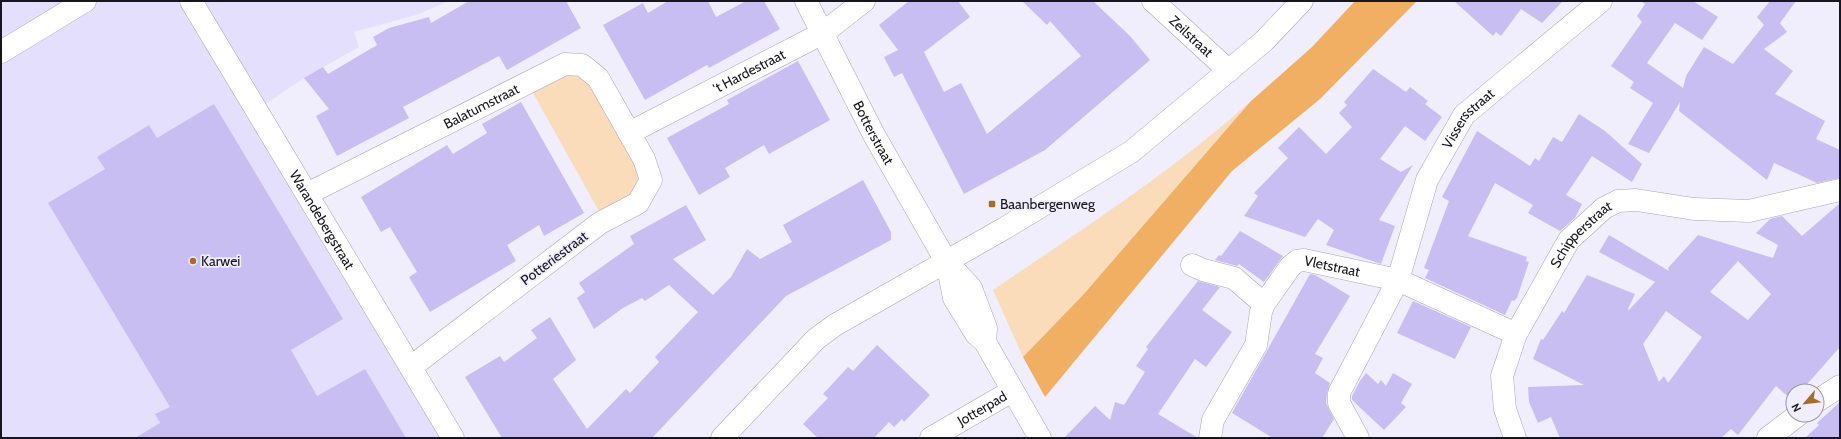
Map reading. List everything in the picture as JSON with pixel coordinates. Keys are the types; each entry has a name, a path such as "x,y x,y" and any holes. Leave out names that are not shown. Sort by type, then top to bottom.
{"street":[{"path":"1,52 85,1"},
{"name":"Warandebergstraat","path":"191,1 453,438"},
{"name":"Botterstraat","path":"806,1 874,135 946,261 954,298 976,334 985,342 1040,438"},
{"name":"'t Hardestraat","path":"629,133 823,33 864,1"},
{"name":"Zeilstraat","path":"1153,1 1229,71"},
{"path":"722,438 816,338 835,324 1018,220 1131,152 1264,41 1302,1"},
{"name":"Vissersstraat","path":"1358,438 1339,403 1339,393 1398,280 1427,180 1464,115 1601,1"},
{"name":"Balatumstraat","path":"307,194 565,64 582,65 598,78 629,133"},
{"name":"Potteriestraat","path":"411,367 600,223 638,203 651,180 644,159 629,133"},
{"name":"Schipperstraat","path":"1515,438 1505,409 1502,376 1516,334 1569,240 1592,217 1604,208 1618,201 1636,200 1694,209 1749,211 1840,190"},
{"name":"Vletstraat","path":"1210,438 1213,420 1256,346 1264,304 1290,266 1297,261 1304,260 1398,280"},
{"path":"1192,265 1203,270 1234,278 1264,304"},
{"path":"1398,280 1516,334"},
{"path":"1825,396 1840,386"},
{"name":"Jotterpad","path":"931,438 1012,390"},
{"path":"1768,438 1788,423"}],"shaded area":[{"path":"1,1 449,1 416,15 354,32 359,47 304,78 264,105 465,438 1,438"},
{"path":"1355,1 1417,1 1320,99 1232,171 1045,397 1023,357 1083,295 1251,101 1312,47"},
{"path":"567,72 591,78 643,177 635,194 600,213 532,91"},
{"path":"1251,101 1083,295 1023,357 993,290 1158,176 1221,127"}],"building":[{"path":"469,1 566,1 581,28 507,70 499,56 403,107 409,118 337,156 316,116 329,109 304,78 323,67 328,74 377,45 373,37 389,28 429,17 431,23"},
{"path":"668,1 708,1 716,17 746,1 764,1 780,29 709,68 707,65 645,100 603,25 643,3 648,13"},
{"path":"909,1 958,1 970,17 924,52 944,92 961,83 987,134 1081,56 1050,21 1047,25 1022,1 1093,1 1130,36 1150,60 1045,150 964,194 902,73 894,77 884,57 898,50 879,25"},
{"path":"1454,1 1563,1 1542,23 1521,9 1501,36 1496,32 1493,36"},
{"path":"1641,1 1693,1 1718,17 1702,40 1675,23 1647,63 1683,88 1686,76 1704,47 1733,64 1764,25 1757,17 1770,1 1796,1 1780,23 1787,32 1764,49 1793,71 1775,94 1825,121 1816,139 1840,150 1840,178 1817,183 1774,163 1767,180 1679,111 1680,102 1649,153 1628,144 1653,103 1630,88 1634,82 1611,66 1642,22 1637,16 1645,4"},
{"path":"798,61 830,120 769,154 764,145 725,168 730,177 699,195 667,138 729,104 727,100"},
{"path":"1373,69 1406,92 1410,87 1428,101 1425,104 1442,117 1425,141 1405,126 1380,159 1401,172 1413,165 1379,220 1395,226 1381,264 1326,245 1334,230 1318,219 1305,237 1244,216 1258,196 1254,193 1288,158 1278,148 1299,127 1326,154 1352,127 1339,113 1347,105 1344,102"},
{"path":"521,102 584,213 544,236 539,225 507,245 516,261 430,312 409,277 417,272 390,227 381,232 361,197 447,145 453,154 487,133 482,124"},
{"path":"214,104 343,319 291,350 317,396 365,369 406,438 135,438 160,423 155,414 170,407 48,203 105,169 97,157 149,125 157,138"},
{"path":"1579,114 1605,131 1642,164 1632,182 1592,156 1566,195 1582,204 1575,218 1560,231 1528,213 1533,205 1495,183 1468,236 1527,257 1526,261 1529,262 1517,298 1514,301 1512,300 1505,315 1425,278 1429,270 1424,268 1449,201 1442,197 1477,131 1530,166 1535,158 1539,161 1553,137 1562,142"},
{"path":"863,180 891,232 891,240 786,296 652,438 502,438 465,377 500,356 504,362 537,338 531,330 550,317 576,360 553,379 587,429 626,389 630,393 659,362 655,357 698,312 669,285 645,301 642,298 623,308 594,329 577,298 585,292 579,283 634,244 630,236 686,205 706,240 673,259 713,295 731,277 747,249 760,259 792,242 783,225"},
{"path":"1840,203 1840,347 1808,383 1785,383 1785,394 1776,386 1738,435 1731,429 1721,438 1560,438 1551,417 1538,423 1529,402 1528,387 1584,385 1533,359 1541,339 1543,340 1562,311 1564,313 1587,275 1635,294 1628,309 1629,310 1655,282 1599,252 1609,235 1669,271 1668,268 1698,235 1773,258 1778,245 1756,233 1770,219 1782,216 1802,236","holes":["1738,261 1771,294 1748,320 1710,292","1666,311 1702,337 1668,383 1664,376 1659,382 1643,344"]},
{"path":"1240,231 1283,256 1264,282 1239,264 1237,266 1215,260 1219,255 1221,256"},
{"path":"1310,274 1315,275 1350,296 1315,354 1323,358 1315,373 1330,383 1326,403 1334,419 1322,438 1273,438 1232,413"},
{"path":"1198,281 1220,287 1202,310 1232,332 1206,367 1195,359 1158,414 1198,438 1064,438 1095,406 1110,420 1115,402 1124,405 1145,372 1136,366 1148,349 1146,347"},
{"path":"1413,301 1471,327 1455,359 1397,333"},
{"path":"877,345 930,395 904,422 902,419 894,427 889,422 874,438 818,438 803,424 828,398 823,394 848,367 853,371"},
{"path":"1366,373 1378,384 1381,380 1386,386 1393,373 1412,384 1401,403 1406,407 1384,430 1352,400 1352,396"},
{"path":"1840,402 1840,438 1805,438 1819,425 1817,423 1825,423 1825,416"}],"place":[{"name":"Baanbergenweg","path":"992,204"},
{"name":"Karwei","path":"193,261"}]}
